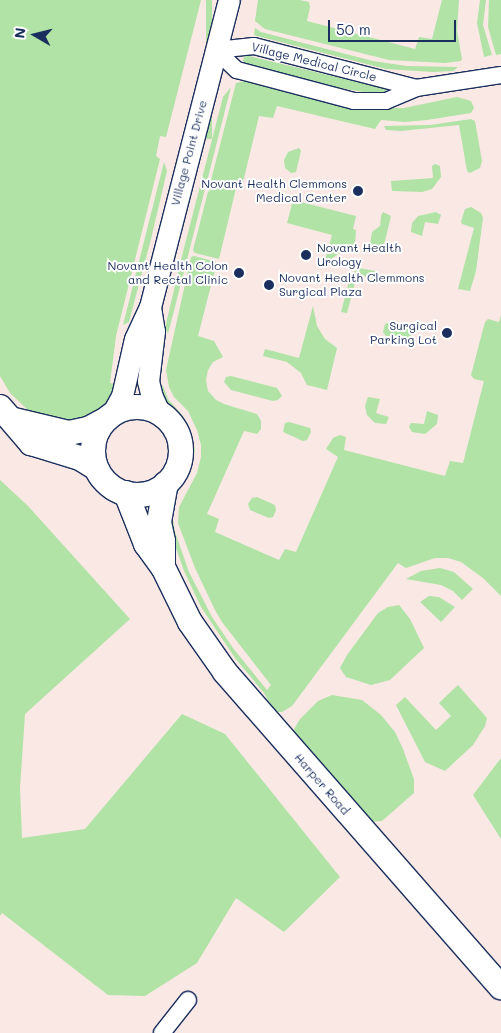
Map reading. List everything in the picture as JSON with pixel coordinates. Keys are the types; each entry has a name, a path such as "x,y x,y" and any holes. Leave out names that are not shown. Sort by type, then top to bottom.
{"main road":[{"path":"7,414 70,433 88,429 123,409 135,406 159,412 170,421 177,433 181,446 180,460 175,473 166,484 154,492 140,495 126,493 114,488 103,479 96,468 93,447 100,427 110,417"},
{"path":"7,414 31,443 80,458 96,468"},
{"name":"Harper Road","path":"163,566 163,541 160,522 166,484"},
{"name":"Harper Road","path":"126,493 146,544 163,566 190,622 225,672 501,987"}],"street":[{"name":"Village Point Drive","path":"110,417 122,396 135,339 150,307 229,0"},
{"name":"Village Medical Circle","path":"216,50 254,46 416,88"},
{"name":"Village Medical Circle","path":"216,50 237,70 354,101 386,101 416,88 501,75"},
{"name":"Village Point Drive","path":"150,307 154,332 148,381 152,398 159,412"},
{"path":"162,1033 188,1000"}],"green space":[{"path":"0,0 201,0 166,137 160,136 156,156 160,159 116,336 110,383 120,385 112,403 74,426 31,413 10,393 0,376"},
{"path":"206,0 212,0 212,139 206,139"},
{"path":"258,0 300,0 309,2 310,7 307,21 415,49 419,37 432,39 442,0 459,0 457,30 462,59 461,61 445,63 389,60 265,29 255,21"},
{"path":"480,0 486,0 483,25 492,55 484,57 477,23"},
{"path":"489,0 501,0 501,54 496,55 488,27"},
{"path":"255,28 261,32 373,61 407,66 458,67 453,71 433,72 386,69 257,36 254,35"},
{"path":"245,55 387,90 384,92 363,92 324,85 245,65 243,60"},
{"path":"246,81 347,107 404,108 457,97 471,101 474,108 471,113 427,120 405,122 381,120 375,129 277,106 273,118 259,116 243,182 238,180 219,259 195,253 193,250 236,83"},
{"path":"231,87 168,334 165,328 183,252 223,97"},
{"path":"471,119 475,121 482,161 480,168 470,173 467,171 459,125 401,131 386,130 384,126 430,125"},
{"path":"299,148 301,151 296,172 291,173 285,168 284,160 288,152"},
{"path":"164,162 167,171 151,239 129,322 123,325"},
{"path":"435,164 440,166 441,177 432,189 422,192 392,191 391,181 433,178 432,166"},
{"path":"293,200 356,216 353,229 356,230 355,246 343,250 330,260 325,260 332,235 287,223"},
{"path":"471,207 481,213 483,218 476,271 470,291 458,289 474,228 461,222 465,209"},
{"path":"383,212 391,216 385,241 381,249 373,248 370,245 372,232 380,226"},
{"path":"436,212 441,215 438,224 425,222 422,236 411,232 412,223 418,216"},
{"path":"194,256 217,262 198,336 214,341 223,357 213,362 208,370 206,380 208,391 216,400 224,404 257,414 261,421 261,429 257,434 244,431 207,514 219,519 215,532 279,560 285,549 296,552 338,457 326,449 333,438 340,435 346,437 344,450 445,476 450,461 463,463 484,381 474,379 471,375 485,322 488,319 499,322 501,315 501,596 483,578 461,562 448,558 435,558 406,568 398,563 292,706 282,712 278,712 272,707 264,693 235,658 201,607 184,571 170,531 174,492 190,463 191,444 183,422 165,402 159,387 163,386 168,399 182,415 190,429 195,450 190,473 176,495 172,514 175,532 189,572 212,617 233,648 267,690 271,685 222,622 215,610 195,568 178,523 179,507 197,473 201,457 201,445 197,430 188,411 174,397 169,387 166,370 191,257"},
{"path":"359,268 375,271 377,275 373,278 357,275 347,313 341,312 351,274"},
{"path":"313,306 317,326 325,339 337,348 327,390 307,385 301,373 287,362 263,356 265,349 299,358"},
{"path":"390,322 412,328 410,339 406,341 386,336 383,332 385,324"},
{"path":"231,376 277,388 282,396 278,400 273,401 231,390 224,382 226,377"},
{"path":"368,397 380,399 376,413 389,417 386,424 375,423 367,415 365,406"},
{"path":"427,411 438,415 437,424 425,434 412,432 409,427 411,423 424,424"},
{"path":"289,422 310,428 311,432 307,440 303,441 283,432 285,423"},
{"path":"0,480 28,506 130,619 25,714 20,788 22,838 85,829 182,714 225,734 340,877 284,932 236,898 197,963 145,996 108,995 2,913 0,916"},
{"path":"257,497 275,505 276,510 273,517 269,518 250,510 248,504 252,498"},
{"path":"440,568 454,572 473,589 462,600 453,591 441,585 406,579 421,571"},
{"path":"429,596 439,597 455,607 441,622 420,602"},
{"path":"399,605 410,619 424,648 390,680 371,685 346,677 340,668 347,655 378,613 388,607"},
{"path":"458,685 487,718 485,726 473,745 445,771 425,762 396,705 405,697 436,730 451,716 439,703"},
{"path":"332,695 362,700 381,715 395,732 403,749 414,779 414,793 382,821 370,822 295,733 294,729 300,719 318,701"},
{"path":"501,758 501,839 473,795"}],"place":[{"name":"Novant Health Clemmons Medical Center","path":"358,191"},
{"name":"Novant Health Urology","path":"306,255"},
{"name":"Novant Health Colon and Rectal Clinic","path":"239,273"},
{"name":"Novant Health Clemmons Surgical Plaza","path":"269,285"},
{"name":"Surgical Parking Lot","path":"447,333"}]}
